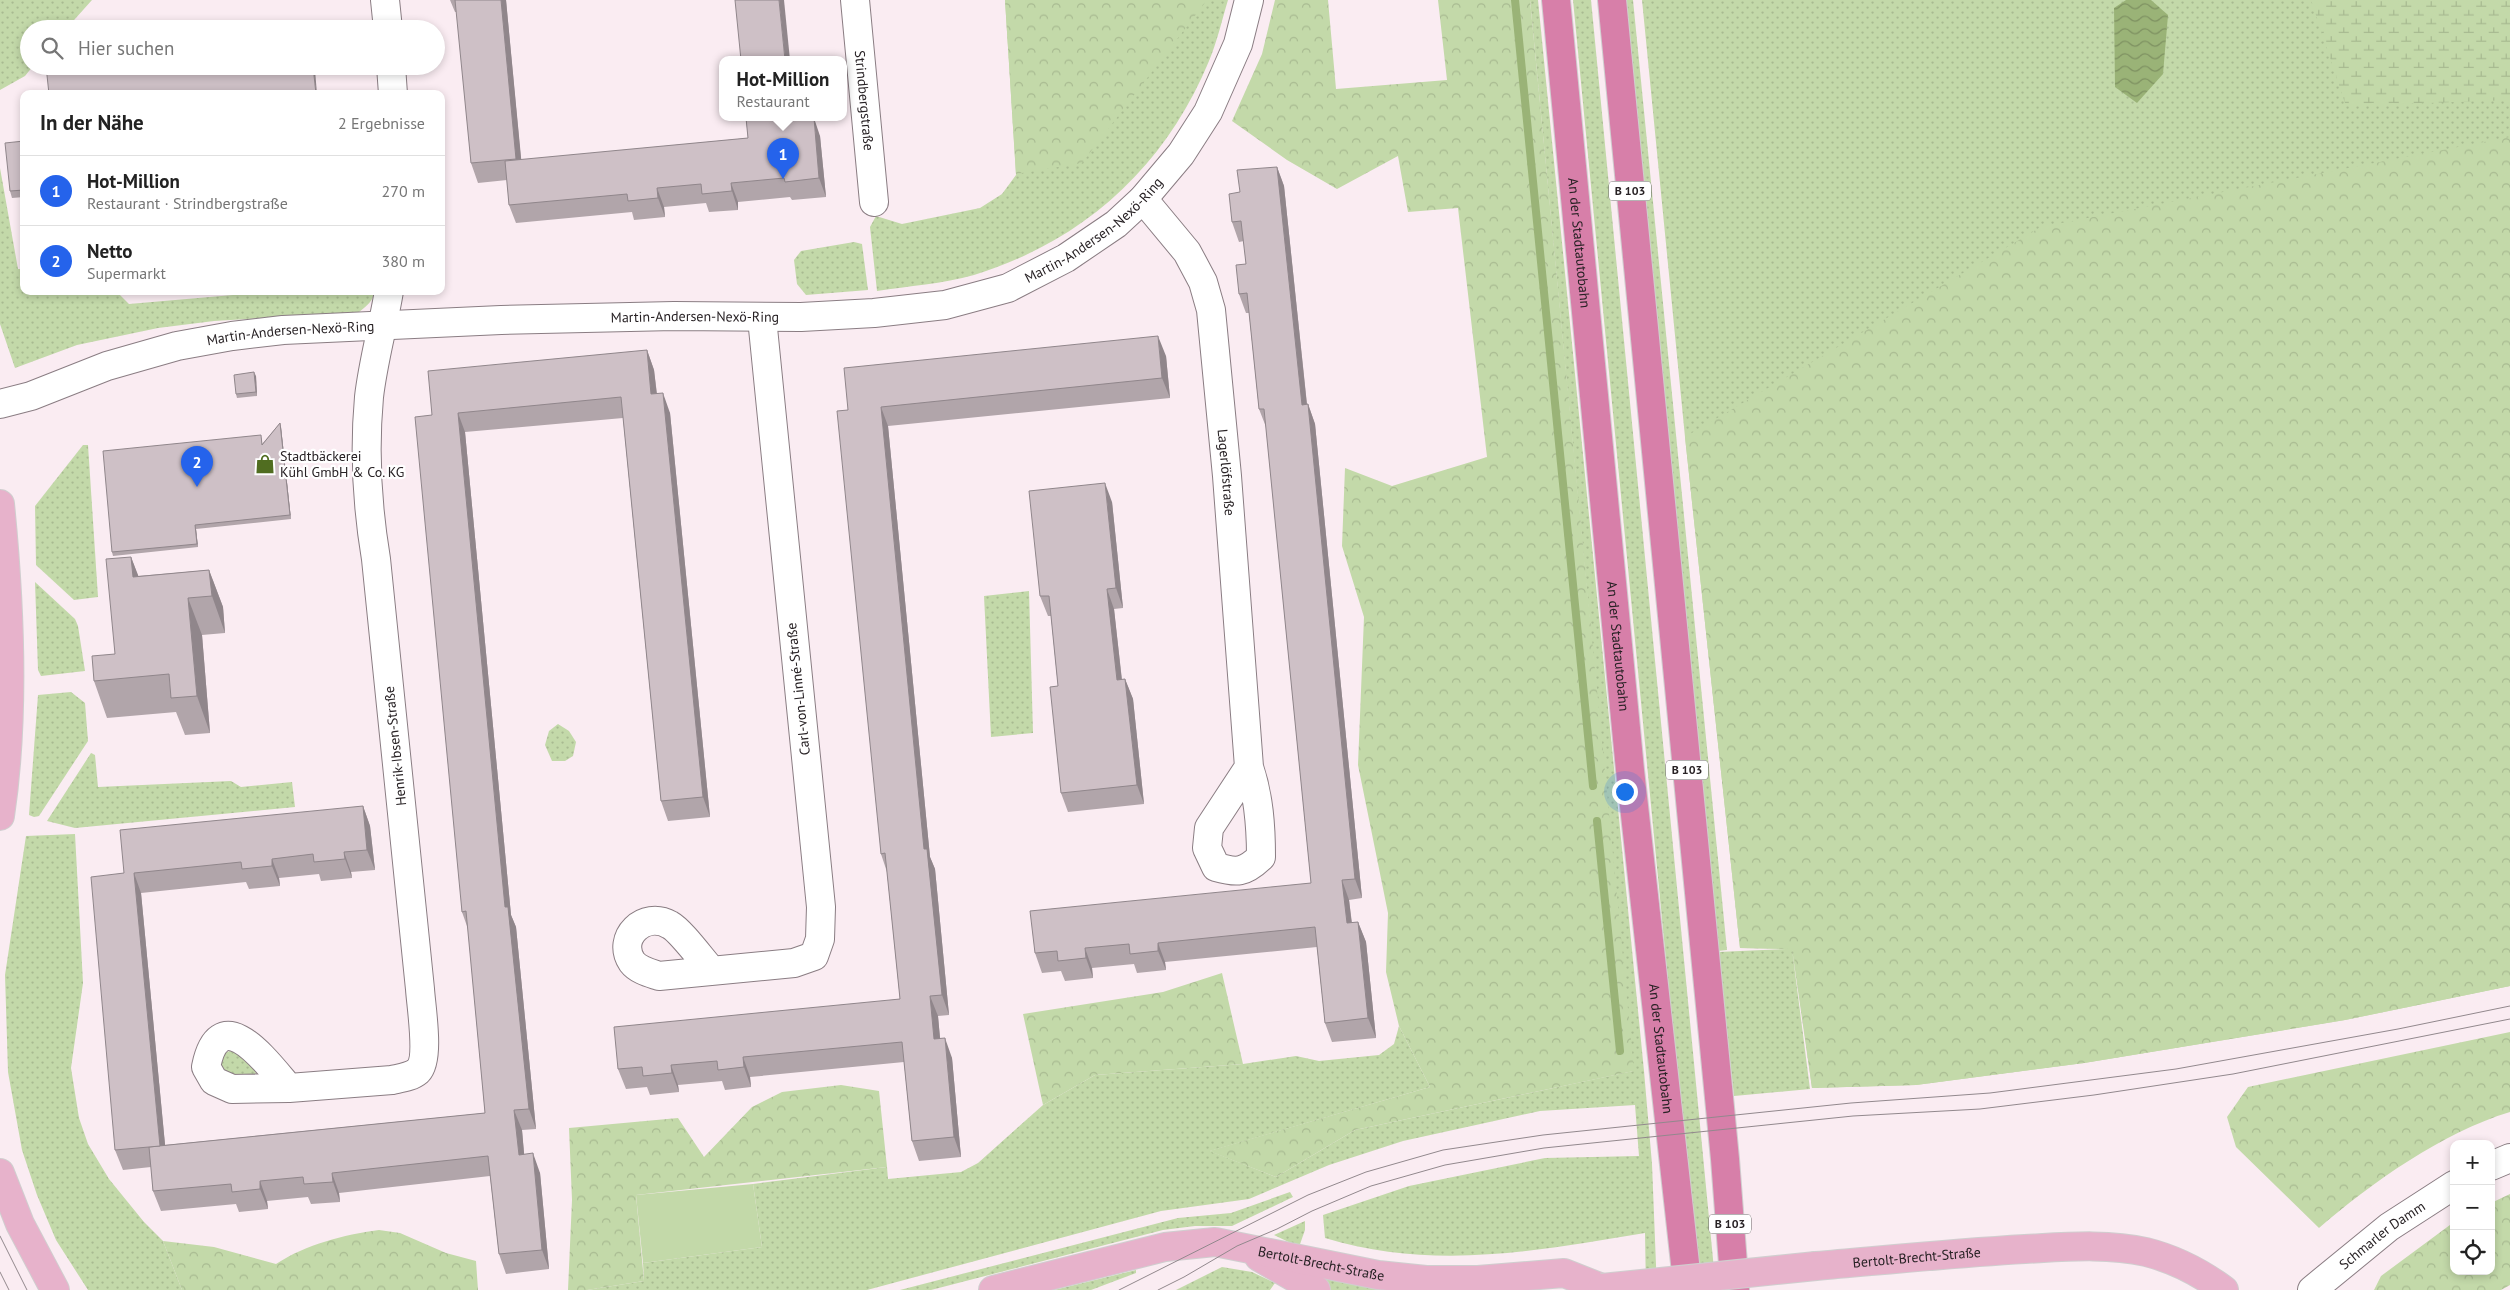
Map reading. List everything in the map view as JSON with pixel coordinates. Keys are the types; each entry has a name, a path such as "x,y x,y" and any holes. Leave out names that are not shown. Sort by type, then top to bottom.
{"highway":[{"name":"An der Stadtautobahn","path":"1556,0 1629,760 1688,1290"},
{"name":"B 103","path":"1612,0 1724,1149 1736,1290"}],"main road":[{"path":"0,504 8,656 9,726 0,816"},
{"path":"0,1173 20,1224 55,1290"},
{"name":"Bertolt-Brecht-Straße","path":"994,1290 1164,1246 1215,1242 1248,1250 1397,1277 1426,1280 1478,1280 1564,1273 1593,1289 1816,1266 2072,1246 2145,1252 2177,1263 2224,1290"},
{"name":"Bertolt-Brecht-Straße","path":"1248,1250 1292,1278 1316,1290"}],"street":[{"path":"386,0 387,20"},
{"name":"Strindbergstraße","path":"855,0 874,202"},
{"name":"Martin-Andersen-Nexö-Ring","path":"0,404 30,396 107,366 177,346 232,336 283,330 665,316 762,318 874,312 944,305 1008,288 1066,258 1116,224 1143,199 1181,154 1208,112 1238,44 1249,0"},
{"path":"392,75 393,90"},
{"name":"Lagerlöfstraße","path":"1143,199 1187,252 1203,282 1211,310 1228,476 1249,768"},
{"name":"Henrik-Ibsen-Straße","path":"289,1088 407,1077 419,1070 424,1055 420,989 376,559 370,524 366,459 370,396 388,295"},
{"name":"Carl-von-Linné-Straße","path":"712,971 794,963 814,956 820,939 821,907 762,318"},
{"path":"2495,1164 2510,1158"},
{"name":"Schmarler Damm","path":"2312,1290 2389,1228 2450,1188"}],"green space":[{"path":"0,0 92,0 74,20 20,20 20,75 26,75 0,90"},
{"path":"1005,0 1228,0 1212,54 1191,99 1169,134 1144,166 1116,195 1085,220 1051,242 1014,260 962,278 877,291 870,227 876,216 902,224 980,208 1002,194 1016,175"},
{"path":"1005,0 1207,0 1082,163 1016,174"},
{"path":"1275,0 1328,0 1336,89 1447,80 1438,0 1530,0 1634,1071 1355,1130 1276,1177 1209,1151 1430,1087 1399,1026 1386,972 1388,913 1358,765 1364,617 1342,546 1345,468 1392,486 1487,457 1458,208 1408,212 1398,156 1337,189 1287,160 1232,121 1262,54"},
{"path":"1530,0 1538,0 1644,1071 1652,1164 1657,1290 1646,1290 1645,1233 1525,1251 1446,1256 1406,1254 1366,1248 1325,1238 1323,1215 1409,1186 1545,1158 1639,1156 1635,1105 1540,1111 1403,1141 1329,1165 1249,1199 1161,1211 867,1290 587,1290 644,1281 643,1263 762,1247 753,1184 887,1167 888,1179 961,1172 978,1163 1043,1105 1095,1075 1243,1064 1296,1056 1319,1061 1379,1055 1394,1044 1399,1026 1430,1087 1210,1151 1276,1177 1355,1130 1633,1071"},
{"path":"1573,0 1591,0 1716,1290 1701,1290 1675,1053"},
{"path":"1624,0 1633,0 1727,950 1718,951"},
{"path":"1642,0 2510,0 2510,986 2345,1020 2084,1063 1916,1085 1812,1088 1792,949 1810,1089 1734,1096 1718,952 1786,949 1740,948 1685,437"},
{"path":"2311,0 2510,0 2510,100 2346,106"},
{"path":"2510,137 2510,986 2345,1020 2084,1063 1916,1085 1812,1088 1793,949 1740,948 1685,437 2041,227"},
{"path":"0,168 18,269 20,269 20,295 120,295 129,304 232,295 374,295 365,308 359,312 214,321 158,328 77,345 15,368 0,324"},
{"path":"854,242 862,244 868,290 806,295 797,284 794,260 801,251"},
{"path":"83,445 88,445 98,597 74,600 36,565 35,506"},
{"path":"35,582 75,619 78,626 85,671 41,676 38,670"},
{"path":"1029,591 1033,733 991,737 984,596"},
{"path":"71,692 85,703 88,741 39,816 34,817 29,815 38,695"},
{"path":"558,724 569,731 576,742 573,756 565,761 552,761 545,745 549,731"},
{"path":"91,753 95,755 98,787 231,781 241,787 292,782 295,807 75,828 47,821"},
{"path":"75,834 83,983 71,1068 79,1118 88,1144 109,1179 144,1222 163,1241 182,1290 88,1290 56,1240 37,1195 22,1150 8,1072 5,975 26,836"},
{"path":"1222,973 1243,1064 1095,1075 1043,1105 1023,1014 1163,992"},
{"path":"2510,1032 2510,1112 2459,1132 2409,1161 2361,1194 2319,1228 2236,1147 2227,1117 2248,1087"},
{"path":"230,1051 243,1055 250,1061 256,1074 253,1079 242,1080 221,1072 220,1062 224,1053"},
{"path":"841,1085 879,1091 887,1167 636,1195 644,1281 587,1290 568,1290 572,1200 569,1128 678,1118 704,1157 752,1107 782,1092"},
{"path":"753,1184 762,1247 643,1263 636,1195"},
{"path":"1290,1192 1293,1197 1232,1226 1195,1226 1163,1230 931,1290 900,1290 1178,1218 1231,1213"},
{"path":"2510,1194 2510,1285 2501,1290 2374,1290 2381,1276 2450,1225 2450,1275 2495,1275 2495,1201"},
{"path":"1305,1221 1305,1230 1299,1247 1274,1235"},
{"path":"379,1230 400,1233 446,1253 476,1261 478,1290 182,1290 163,1241 214,1247 276,1264 300,1251 326,1241"},
{"path":"1222,1267 1252,1272 1275,1283 1270,1290 1176,1290"},
{"path":"1136,1270 1136,1273 1091,1290 1054,1290"},
{"path":"1300,1274 1441,1290 1331,1290"}],"water":[{"path":"2126,0 2151,0 2168,15 2163,74 2137,103 2115,87 2114,8"}],"building":[{"path":"455,0 501,0 516,159 471,163"},
{"path":"735,0 779,0 785,56 741,56"},
{"path":"47,75 314,75 316,90 49,90"},
{"path":"746,121 814,121 819,178 785,182 784,178 731,183 732,191 702,194 701,184 657,188 658,198 628,201 627,194 509,205 505,161 748,138"},
{"path":"20,141 20,190 10,191 5,143"},
{"path":"1277,167 1302,405 1308,404 1355,879 1342,880 1347,923 1358,922 1368,1018 1325,1023 1315,927 1158,943 1158,951 1130,954 1129,944 1085,948 1086,958 1058,961 1057,951 1035,953 1030,911 1311,883 1264,409 1259,409 1247,293 1239,294 1236,265 1246,264 1241,221 1232,222 1229,194 1240,192 1237,170"},
{"path":"1158,336 1162,378 881,407 924,849 927,849 942,995 930,996 934,1039 945,1038 954,1137 912,1141 902,1042 743,1057 744,1067 718,1070 717,1061 671,1065 672,1073 643,1076 642,1067 618,1069 614,1027 900,999 885,853 881,854 837,411 848,410 844,368"},
{"path":"647,350 651,394 663,393 703,797 661,801 621,397 458,413 505,907 508,907 529,1109 514,1110 519,1155 533,1153 542,1250 499,1254 488,1156 332,1173 333,1182 304,1184 303,1177 260,1181 260,1189 232,1192 231,1184 153,1191 149,1147 485,1113 466,911 462,912 415,417 432,415 428,371"},
{"path":"254,372 256,392 236,394 234,375"},
{"path":"280,423 290,515 195,525 197,544 112,552 103,451 261,435 262,445"},
{"path":"1105,483 1116,588 1107,589 1117,680 1125,679 1137,785 1061,793 1050,687 1058,686 1049,596 1040,596 1029,491"},
{"path":"131,557 133,577 209,570 212,596 188,598 197,696 171,698 169,674 94,681 92,656 115,654 106,559"},
{"path":"363,806 367,850 344,852 345,859 314,862 313,854 272,859 272,866 242,869 241,862 134,873 160,1146 115,1150 91,877 124,873 120,830"}],"waterway":[{"path":"1515,0 1593,786"},
{"path":"1597,821 1620,1051"}],"tram line":[{"path":"1119,1290 1308,1195 1366,1172 1443,1150 1543,1135 1851,1103 1990,1093 2176,1069 2398,1029 2510,1006"},
{"path":"1158,1290 1237,1246 1277,1229 1312,1211 1371,1186 1445,1165 1544,1148 1853,1116 1980,1109 2094,1095 2233,1074 2510,1019"},
{"path":"0,1236 27,1290"},
{"path":"0,1272 9,1290"}],"place":[{"name":"Hot-Million","path":"783,179"},
{"name":"Stadtbäckerei Kühl GmbH & Co. KG","path":"265,464"},
{"name":"Netto","path":"197,487"}]}
